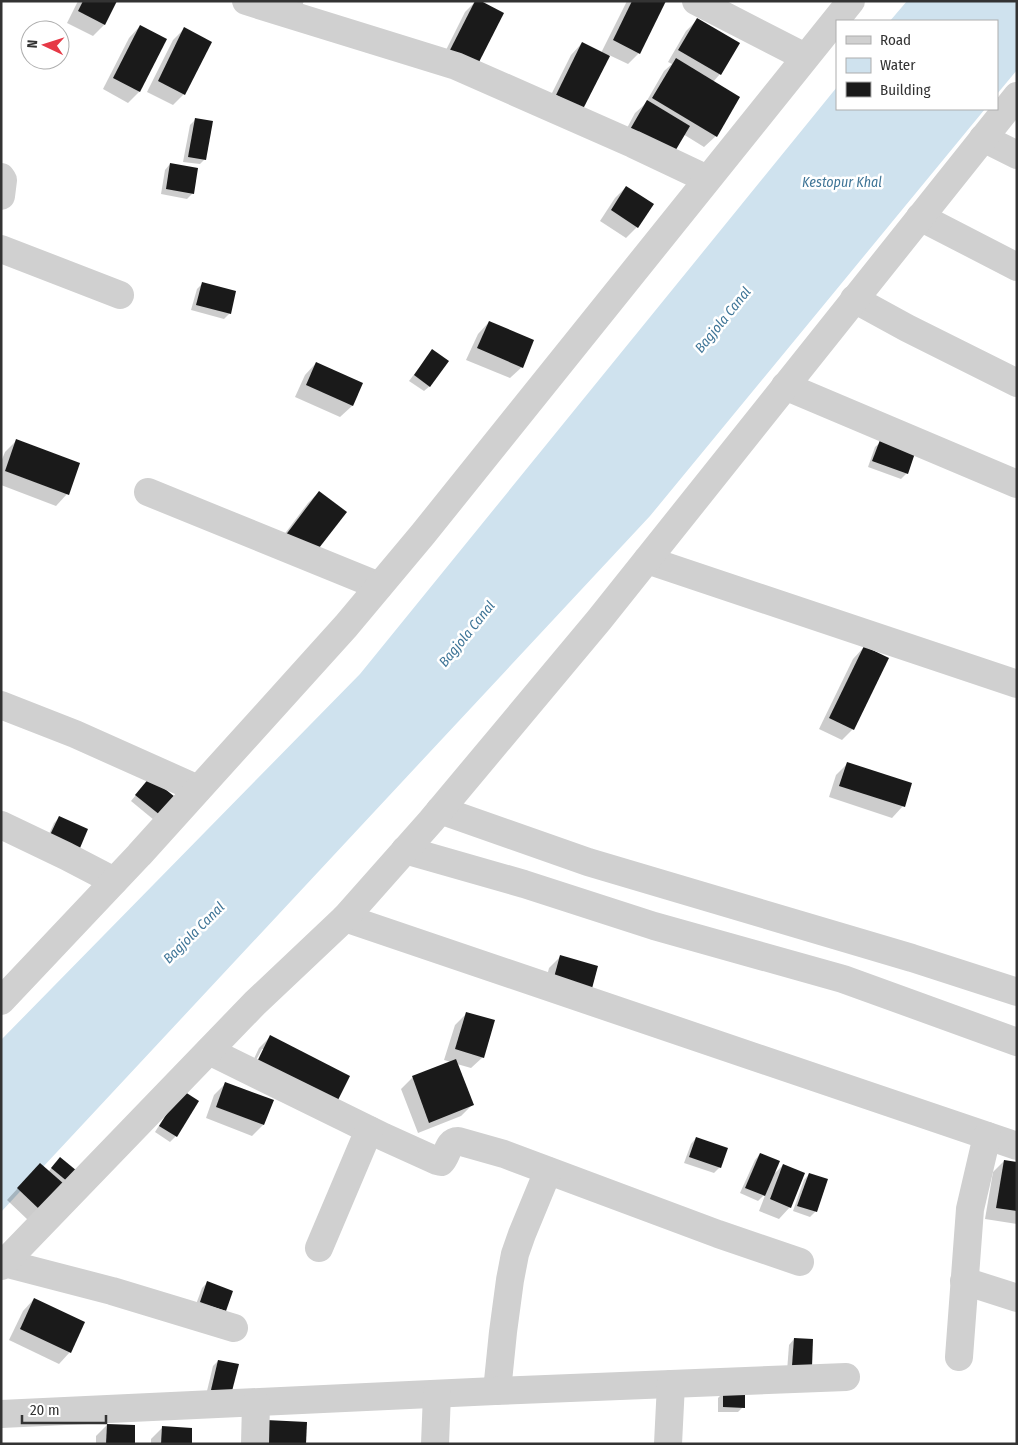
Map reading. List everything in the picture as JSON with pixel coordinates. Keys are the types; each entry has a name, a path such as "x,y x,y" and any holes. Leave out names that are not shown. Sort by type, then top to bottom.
{"street":[{"path":"246,1 456,66 624,140 707,180"},
{"path":"696,1 805,58"},
{"path":"1,1001 139,855 320,655 379,586 423,534 851,1"},
{"path":"3,1264 255,1003 345,918 440,810 599,620 1017,96"},
{"path":"983,138 1017,155"},
{"path":"1,177 4,180 1,196"},
{"path":"920,217 1017,267"},
{"path":"1,249 120,295"},
{"path":"854,299 1017,383"},
{"path":"785,386 1017,484"},
{"path":"148,492 379,586"},
{"path":"647,560 1017,684"},
{"path":"1,705 75,734 198,789"},
{"path":"440,810 588,862 912,958 1017,992"},
{"path":"1,825 114,881"},
{"path":"405,850 524,884 654,926 843,979 1017,1042"},
{"path":"345,918 987,1136 1015,1142"},
{"path":"209,1052 369,1130 441,1162 444,1160 451,1144 454,1141 458,1141 504,1154 718,1234 800,1262"},
{"path":"319,1248 369,1130"},
{"path":"959,1357 970,1209 987,1136"},
{"path":"497,1391 504,1323 515,1254 548,1171"},
{"path":"3,1264 112,1291 234,1328"},
{"path":"964,1281 1017,1298"},
{"path":"1,1414 846,1377"},
{"path":"668,1444 671,1384"},
{"path":"435,1444 437,1394"},
{"path":"254,1444 256,1403"}],"water":[{"path":"907,1 1017,1 1017,70 998,93 998,20 891,20"},
{"name":"Kestopur Khal","path":"836,88 836,110 984,110 650,516 1,1212 1,1040 360,674"}],"building":[{"path":"83,1 117,1 105,25 78,11"},
{"path":"475,1 481,1 504,13 477,66 449,52"},
{"path":"632,1 666,1 640,54 613,40"},
{"path":"697,18 740,43 721,75 678,50"},
{"path":"140,25 167,39 140,92 113,78"},
{"path":"184,27 212,42 185,95 158,81"},
{"path":"582,42 610,56 583,109 556,95"},
{"path":"676,58 740,97 717,137 652,98"},
{"path":"647,100 690,126 671,158 628,133"},
{"path":"195,118 213,121 206,160 188,157"},
{"path":"170,163 198,168 194,194 166,189"},
{"path":"626,186 654,204 638,228 611,210"},
{"path":"202,282 236,291 231,314 196,305"},
{"path":"489,321 534,340 523,368 477,348"},
{"path":"432,349 449,361 430,387 414,375"},
{"path":"316,362 363,383 353,406 306,385"},
{"path":"16,439 80,463 69,495 5,471"},
{"path":"880,440 915,453 908,474 872,461"},
{"path":"319,491 347,512 312,557 285,536"},
{"path":"864,646 889,658 854,730 829,718"},
{"path":"847,762 912,783 905,807 839,786"},
{"path":"150,777 175,797 160,815 135,795"},
{"path":"59,816 88,829 80,848 50,835"},
{"path":"560,955 598,966 590,996 552,985"},
{"path":"466,1012 495,1020 484,1058 455,1049"},
{"path":"270,1035 350,1076 335,1106 255,1066"},
{"path":"456,1059 474,1105 429,1123 412,1076"},
{"path":"225,1082 274,1100 264,1125 216,1107"},
{"path":"182,1090 199,1101 177,1137 159,1126"},
{"path":"696,1137 728,1148 721,1168 689,1157"},
{"path":"760,1153 780,1161 765,1196 745,1188"},
{"path":"60,1157 77,1171 68,1182 51,1168"},
{"path":"1004,1160 1017,1162 1017,1211 996,1208"},
{"path":"40,1163 64,1184 40,1210 17,1188"},
{"path":"783,1164 805,1173 791,1208 770,1199"},
{"path":"809,1173 828,1179 817,1212 797,1206"},
{"path":"207,1281 233,1291 226,1311 200,1302"},
{"path":"34,1298 85,1322 71,1353 20,1329"},
{"path":"794,1338 813,1339 812,1367 792,1366"},
{"path":"218,1360 239,1364 231,1395 211,1390"},
{"path":"723,1392 745,1392 745,1408 723,1407"},
{"path":"266,1420 307,1422 306,1444 264,1444"},
{"path":"107,1424 135,1425 135,1444 106,1444"},
{"path":"162,1426 192,1428 192,1444 161,1444"}],"water label":[{"name":"Bagjola Canal","path":"723,320"},
{"name":"Bagjola Canal","path":"467,634"},
{"name":"Bagjola Canal","path":"194,933"}]}
